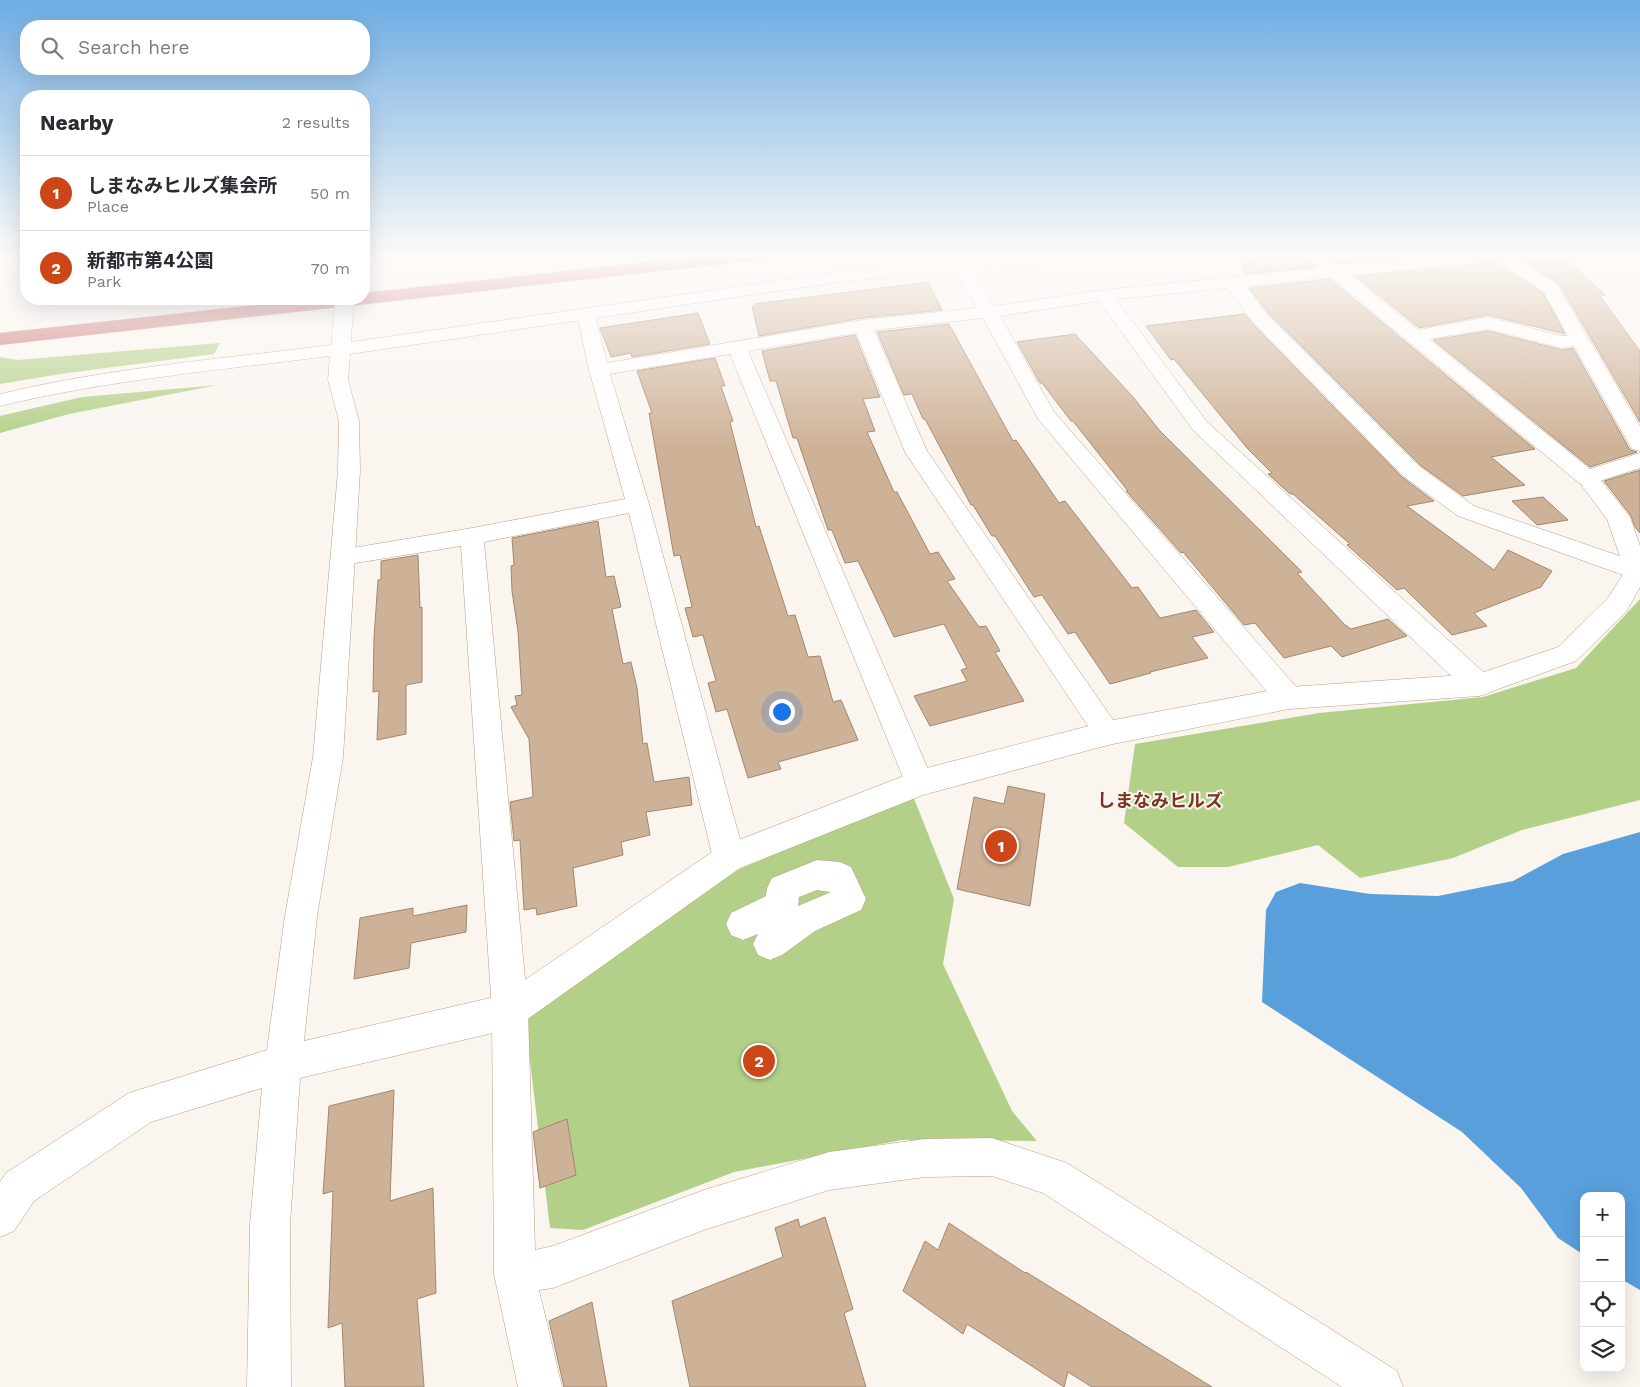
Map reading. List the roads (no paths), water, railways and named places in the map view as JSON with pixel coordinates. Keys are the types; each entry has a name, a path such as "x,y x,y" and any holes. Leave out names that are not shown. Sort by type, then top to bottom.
{"highway":[{"path":"0,339 181,319"}],"street":[{"path":"269,1387 270,1224 283,1064 302,916 328,757 337,615 343,557 349,421 338,380 344,319"},
{"path":"0,400 37,391 342,340 542,319"},
{"path":"587,319 599,370 638,504 729,858"},
{"path":"599,370 863,326 929,319"},
{"path":"994,319 1045,415 1288,698"},
{"path":"1122,319 1200,426 1479,685"},
{"path":"1262,319 1411,471 1466,511 1637,571"},
{"path":"0,1217 20,1187 142,1106 283,1064 510,1011 729,858 919,784 1108,732 1288,698 1479,685 1568,654 1617,605 1637,571 1618,517 1587,478 1394,319"},
{"path":"1568,319 1640,444"},
{"path":"1416,336 1488,324 1562,342 1580,340"},
{"path":"863,326 916,452 1108,732"},
{"path":"736,346 919,784"},
{"path":"1587,478 1640,460"},
{"path":"343,557 472,536 638,504"},
{"path":"472,536 510,1011 515,1274 540,1387"},
{"path":"743,924 782,905 783,888 817,875 840,877 850,899 803,920 770,944"},
{"path":"515,1274 553,1268 704,1210 829,1171 925,1158 992,1157 1053,1177 1151,1238 1380,1387"}],"water":[{"path":"1640,832 1640,1290 1625,1281 1625,1192 1580,1192 1580,1252 1558,1238 1521,1188 1462,1132 1262,1002 1266,910 1276,892 1300,883 1370,894 1438,896 1513,881 1563,854"}],"place":[{"name":"しまなみヒルズ集会所","path":"1001,846"},
{"name":"新都市第4公園","path":"759,1061"}],"district":[{"name":"しまなみヒルズ","path":"1160,800"}]}
